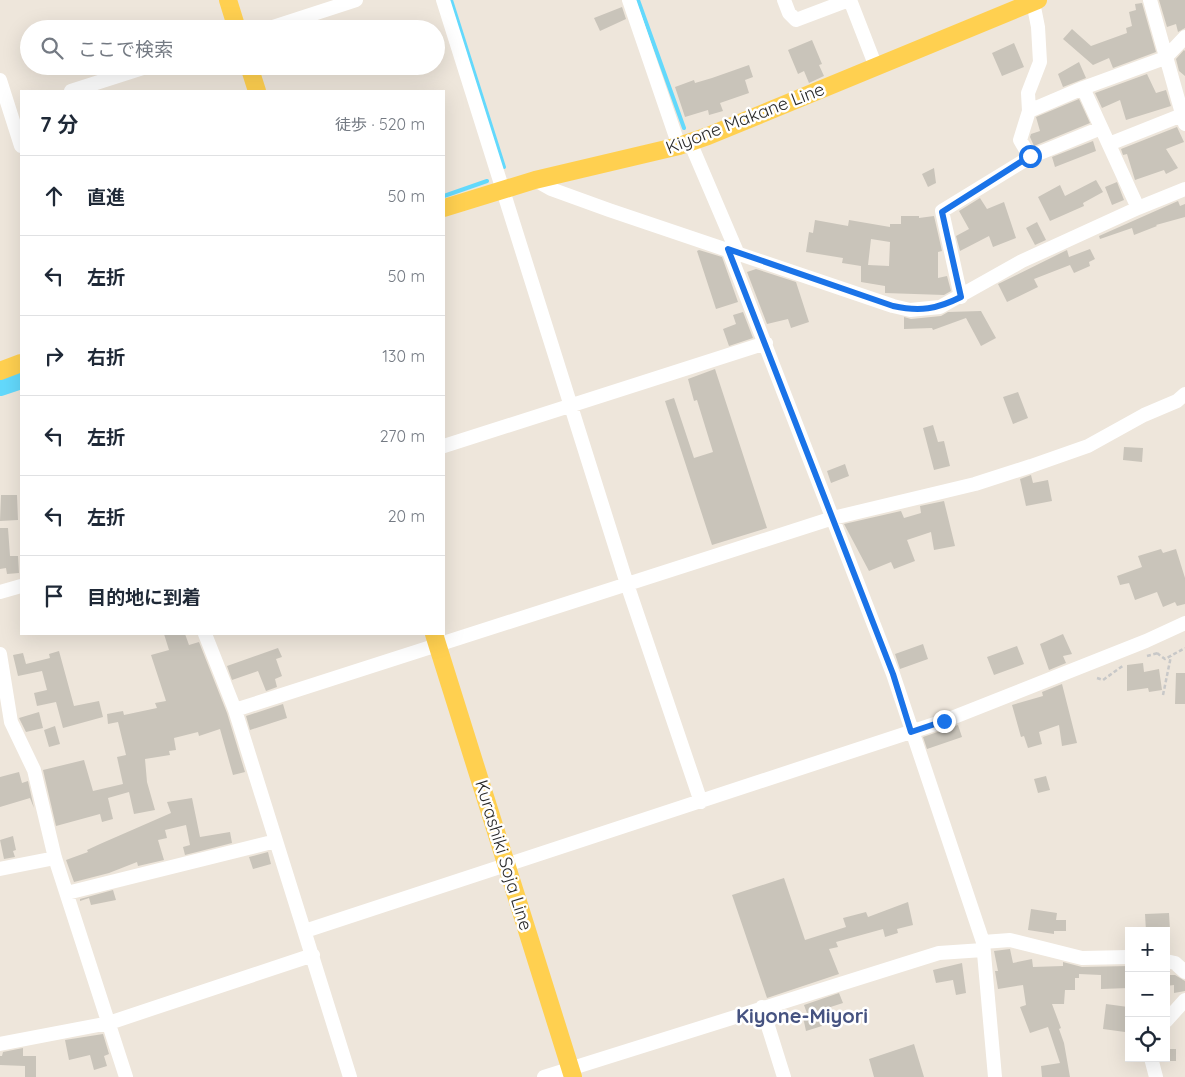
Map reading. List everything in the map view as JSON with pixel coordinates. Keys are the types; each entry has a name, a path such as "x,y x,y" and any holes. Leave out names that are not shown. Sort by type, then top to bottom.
{"main road":[{"path":"228,0 234,20"},
{"name":"Kiyone Makane Line","path":"445,208 535,180 685,144 1036,1"},
{"path":"252,75 257,90"},
{"path":"0,371 20,364"},
{"name":"Kurashiki Soja Line","path":"436,639 572,1073"}],"street":[{"path":"295,20 356,0"},
{"path":"443,0 627,584 700,802"},
{"path":"629,0 685,144 732,251 893,674 983,946 988,980 995,1077"},
{"path":"784,0 788,13 796,20 849,0 876,67"},
{"path":"1109,144 1184,120 1150,0"},
{"path":"1030,156 1020,140 1029,111 1028,93 1040,62 1036,1"},
{"path":"1029,111 1083,88 1165,58 1185,37"},
{"path":"74,90 121,75"},
{"path":"0,80 20,143"},
{"path":"1083,88 1138,208"},
{"path":"961,297 942,212 1030,156 1101,128"},
{"path":"535,180 551,189 609,210 893,306 910,310 940,307 961,297 1022,261 1138,208 1185,189"},
{"path":"445,446 766,343"},
{"path":"234,710 436,639 627,584 833,518 975,484 1088,446 1144,415 1177,401 1185,394"},
{"path":"0,592 20,586"},
{"path":"305,930 911,732 1146,641 1185,623"},
{"path":"205,635 234,710 350,1077"},
{"path":"0,654 1,675 11,722 34,770 55,858 126,1077"},
{"path":"66,893 276,841"},
{"path":"0,869 55,858"},
{"path":"544,1077 572,1073 762,1007 939,953 1010,940 1082,958 1125,957"},
{"path":"0,1044 109,1023 313,955"},
{"path":"1170,962 1175,963 1185,972"},
{"path":"1170,1017 1185,1000"},
{"path":"762,1007 784,1077"},
{"path":"1152,1062 1156,1077"}],"path":[{"path":"1146,641 1165,659 1185,648"},
{"path":"1142,658 1158,653"},
{"path":"1163,695 1171,656"},
{"path":"1097,678 1103,680 1127,663"}],"building":[{"path":"1159,0 1185,0 1185,28 1178,32 1176,24 1167,27"},
{"path":"1142,3 1156,52 1113,68 1109,58 1093,65 1063,39 1072,29 1091,46 1127,33 1126,28 1132,26 1129,12 1136,10 1135,4"},
{"path":"622,7 626,19 600,31 594,18"},
{"path":"812,40 822,64 819,65 824,76 809,83 804,71 798,74 788,50"},
{"path":"1014,43 1024,67 1002,76 992,53"},
{"path":"1184,50 1185,76 1179,71 1176,59"},
{"path":"1079,62 1086,78 1063,87 1058,74"},
{"path":"749,65 753,77 745,80 749,93 720,103 723,111 709,115 708,110 685,117 675,87 694,80 695,83 712,78"},
{"path":"1147,74 1156,93 1166,90 1171,106 1126,120 1120,100 1102,108 1095,93"},
{"path":"1079,99 1090,123 1034,146 1030,137 1031,134 1040,131 1036,117"},
{"path":"1177,127 1184,142 1166,149 1178,168 1166,174 1164,170 1135,180 1127,154 1123,155 1121,149"},
{"path":"1093,141 1096,151 1055,167 1052,157"},
{"path":"934,168 936,183 928,187 922,174"},
{"path":"1096,180 1103,192 1083,203 1084,206 1050,221 1038,197 1060,185 1065,196"},
{"path":"1117,182 1124,200 1112,205 1105,187"},
{"path":"980,198 987,209 1004,202 1016,238 993,247 989,236 960,251 956,236 969,229 959,211"},
{"path":"1178,201 1180,206 1185,204 1185,217 1156,225 1134,235 1132,228 1100,239 1099,236"},
{"path":"901,216 919,216 919,218 934,216 942,251 938,252 938,278 947,276 951,291 944,295 885,293 885,286 861,282 861,266 842,263 843,258 806,252 809,232 813,233 815,220 848,226 849,220 890,227 890,224 901,224","holes":["871,239 890,242 889,266 868,265"]},
{"path":"1037,222 1046,240 1035,245 1026,228"},
{"path":"1090,249 1095,259 1089,262 1090,266 1074,273 1070,265 1034,279 1038,287 1007,302 998,284 1067,250 1069,257"},
{"path":"697,251 722,257 738,302 716,309"},
{"path":"756,269 796,282 809,322 791,328 788,319 767,324 747,272"},
{"path":"981,311 996,338 981,346 966,318 933,330 932,328 904,329 904,317 911,319 941,316 948,312"},
{"path":"743,312 753,338 729,346 723,329 736,324 733,315"},
{"path":"715,369 767,528 712,545 665,401 674,398 694,458 713,452 697,400 694,401 688,379"},
{"path":"1018,392 1028,418 1013,424 1003,397"},
{"path":"933,425 938,442 944,441 950,466 934,470 923,428"},
{"path":"1124,447 1143,448 1142,462 1123,460"},
{"path":"845,464 849,476 831,483 827,471"},
{"path":"1031,475 1033,483 1048,480 1052,501 1026,506 1020,479"},
{"path":"1,495 17,495 18,520 0,521"},
{"path":"944,501 955,546 934,550 931,532 907,540 915,561 894,569 891,562 869,571 844,524 901,511 904,518 921,513 920,506"},
{"path":"0,528 8,528 10,556 18,556 19,573 7,574 6,568 0,569"},
{"path":"1161,549 1163,553 1176,549 1185,578 1185,604 1177,606 1175,602 1163,607 1157,592 1135,600 1129,583 1120,585 1117,576 1142,567 1138,556"},
{"path":"1063,634 1072,654 1063,656 1066,663 1049,670 1040,644"},
{"path":"164,635 185,635 189,645 199,642 227,713 245,772 233,775 220,729 199,736 198,732 174,738 176,750 169,751 170,755 145,759 147,782 155,810 134,814 129,792 108,798 113,819 102,822 100,814 56,826 43,770 84,760 93,791 123,784 117,757 126,755 118,722 108,724 107,714 123,711 124,715 157,708 155,703 166,701 151,655 169,650"},
{"path":"923,644 928,659 900,669 895,654"},
{"path":"1017,646 1024,664 994,675 987,657"},
{"path":"278,648 282,657 276,659 282,676 275,679 277,687 266,691 258,671 232,680 227,666"},
{"path":"59,651 74,706 99,701 103,717 63,728 56,702 37,706 34,693 47,690 42,671 18,676 13,655 23,653 26,664 50,658 49,654"},
{"path":"1143,663 1144,672 1159,669 1162,690 1149,692 1148,688 1127,691 1127,665"},
{"path":"1176,673 1185,673 1185,704 1175,704"},
{"path":"1062,684 1077,743 1062,746 1059,725 1039,732 1042,744 1028,748 1024,736 1021,737 1012,705 1043,696 1042,692"},
{"path":"283,704 287,718 250,730 246,716"},
{"path":"39,712 43,728 26,732 19,718"},
{"path":"958,725 962,737 927,749 923,737"},
{"path":"55,726 60,744 49,747 44,730"},
{"path":"19,772 22,783 28,781 34,808 30,798 0,807 0,777"},
{"path":"1046,776 1050,790 1038,793 1034,779"},
{"path":"192,798 200,837 230,832 232,843 185,855 183,847 190,845 186,825 165,830 167,838 158,840 164,860 138,866 137,862 109,873 74,882 66,860 88,852 87,850 171,813 167,802"},
{"path":"13,836 16,850 13,851 15,857 4,859 0,840"},
{"path":"268,852 271,864 253,869 249,857"},
{"path":"784,878 805,940 846,927 843,918 866,912 868,917 908,902 913,925 897,929 898,933 885,937 883,929 836,942 838,947 829,949 839,974 767,998 732,895"},
{"path":"113,890 116,900 91,905 89,898 80,901 80,899"},
{"path":"1031,909 1057,913 1056,920 1066,920 1066,931 1054,931 1054,934 1028,930"},
{"path":"1169,913 1170,927 1146,927 1145,914"},
{"path":"1010,949 1013,963 1032,959 1033,967 1063,966 1063,962 1082,967 1125,966 1125,988 1101,989 1101,975 1079,974 1079,978 1075,978 1075,990 1065,990 1064,1004 1052,1004 1061,1028 1059,1029 1064,1043 1070,1077 1042,1077 1041,1066 1060,1063 1048,1027 1030,1033 1020,1007 1026,1005 1023,985 998,989 995,971 998,971 994,951"},
{"path":"962,963 966,993 956,995 953,980 936,983 933,970"},
{"path":"1170,975 1175,975 1185,981 1185,991 1174,993 1174,985 1170,986"},
{"path":"839,993 843,1003 818,1011 822,1026 806,1031 803,1017 808,1016 804,1005"},
{"path":"1106,1004 1125,1007 1125,1032 1103,1029"},
{"path":"103,1034 109,1054 104,1056 107,1066 94,1070 90,1055 69,1060 65,1040"},
{"path":"914,1044 924,1077 874,1077 869,1059"},
{"path":"23,1048 23,1056 36,1056 36,1077 25,1077 25,1066 0,1065 0,1056 2,1056 3,1052"},
{"path":"1170,1049 1176,1049 1176,1061 1170,1061"}],"waterway":[{"path":"451,0 504,167"},
{"path":"638,0 684,128"},
{"path":"445,196 487,181"},
{"path":"0,385 20,378"}],"district":[{"name":"Kiyone-Miyori","path":"802,1015"}],"route":[{"path":"944,721 911,732 893,674 728,249 893,306 910,310 940,307 961,297 942,212 1030,156"}]}
